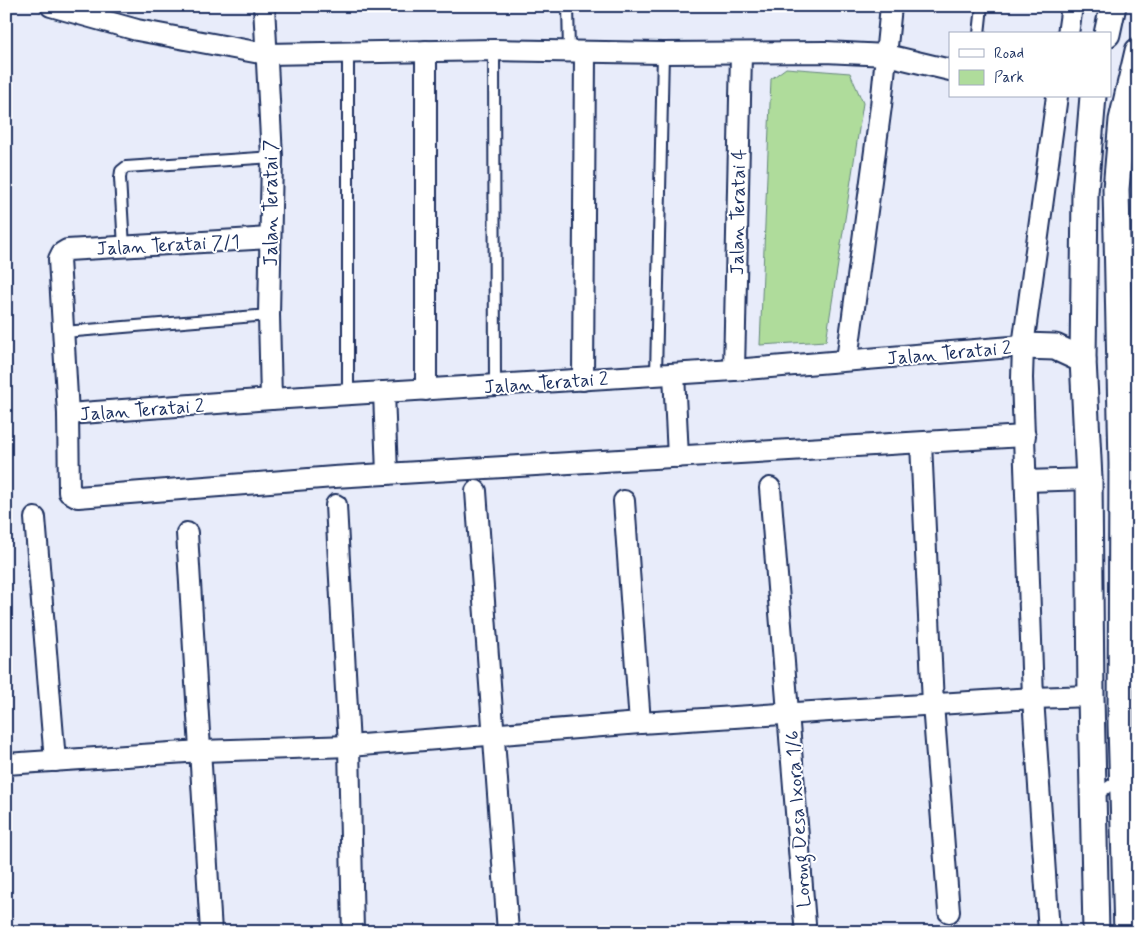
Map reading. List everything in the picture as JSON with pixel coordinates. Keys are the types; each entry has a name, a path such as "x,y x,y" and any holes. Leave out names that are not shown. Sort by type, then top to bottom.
{"street":[{"path":"51,6 137,30 266,54 426,50 741,54 825,52 887,55 949,70"},
{"name":"Jalan Teratai 7","path":"264,6 272,157 269,315 271,399"},
{"path":"847,360 887,55 891,6"},
{"path":"1068,32 1072,6"},
{"path":"1107,32 1112,6"},
{"path":"426,50 426,390"},
{"path":"1127,932 1130,776 1130,464 1118,341 1116,189 1122,120 1138,51"},
{"path":"577,52 583,380"},
{"name":"Jalan Teratai 4","path":"734,370 741,54"},
{"path":"1049,932 1033,698 1022,378 1023,346 1057,98"},
{"path":"1090,98 1085,192 1083,360 1089,482 1096,932"},
{"name":"Jalan Teratai 7/1","path":"64,332 59,259 62,253 67,250 270,238"},
{"path":"64,332 69,492 78,497 388,474 1025,436"},
{"path":"1023,346 1055,347 1083,360"},
{"name":"Jalan Teratai 2","path":"68,414 271,399 734,370 1023,346"},
{"path":"665,374 678,457"},
{"path":"384,392 388,474"},
{"path":"921,443 933,704 949,912"},
{"path":"1026,482 1089,482 1130,464"},
{"path":"1089,482 1130,500"},
{"name":"Lorong Desa Ixora 1/6","path":"770,488 790,713 805,924"},
{"path":"476,492 508,932"},
{"path":"624,500 640,723"},
{"path":"336,505 349,746 353,932"},
{"path":"35,518 55,760"},
{"path":"187,533 211,932"},
{"path":"6,764 201,751 349,746 640,723 1091,696"}],"lane":[{"path":"568,6 577,52"},
{"path":"979,32 982,6"},
{"path":"494,50 495,385"},
{"path":"348,52 348,394"},
{"path":"663,53 665,374"},
{"path":"124,247 120,178 121,171 126,166 272,157"},
{"path":"64,332 269,315"},
{"path":"1093,798 1130,776"}],"green space":[{"path":"786,68 850,73 863,103 826,341 760,345 771,79"}]}
